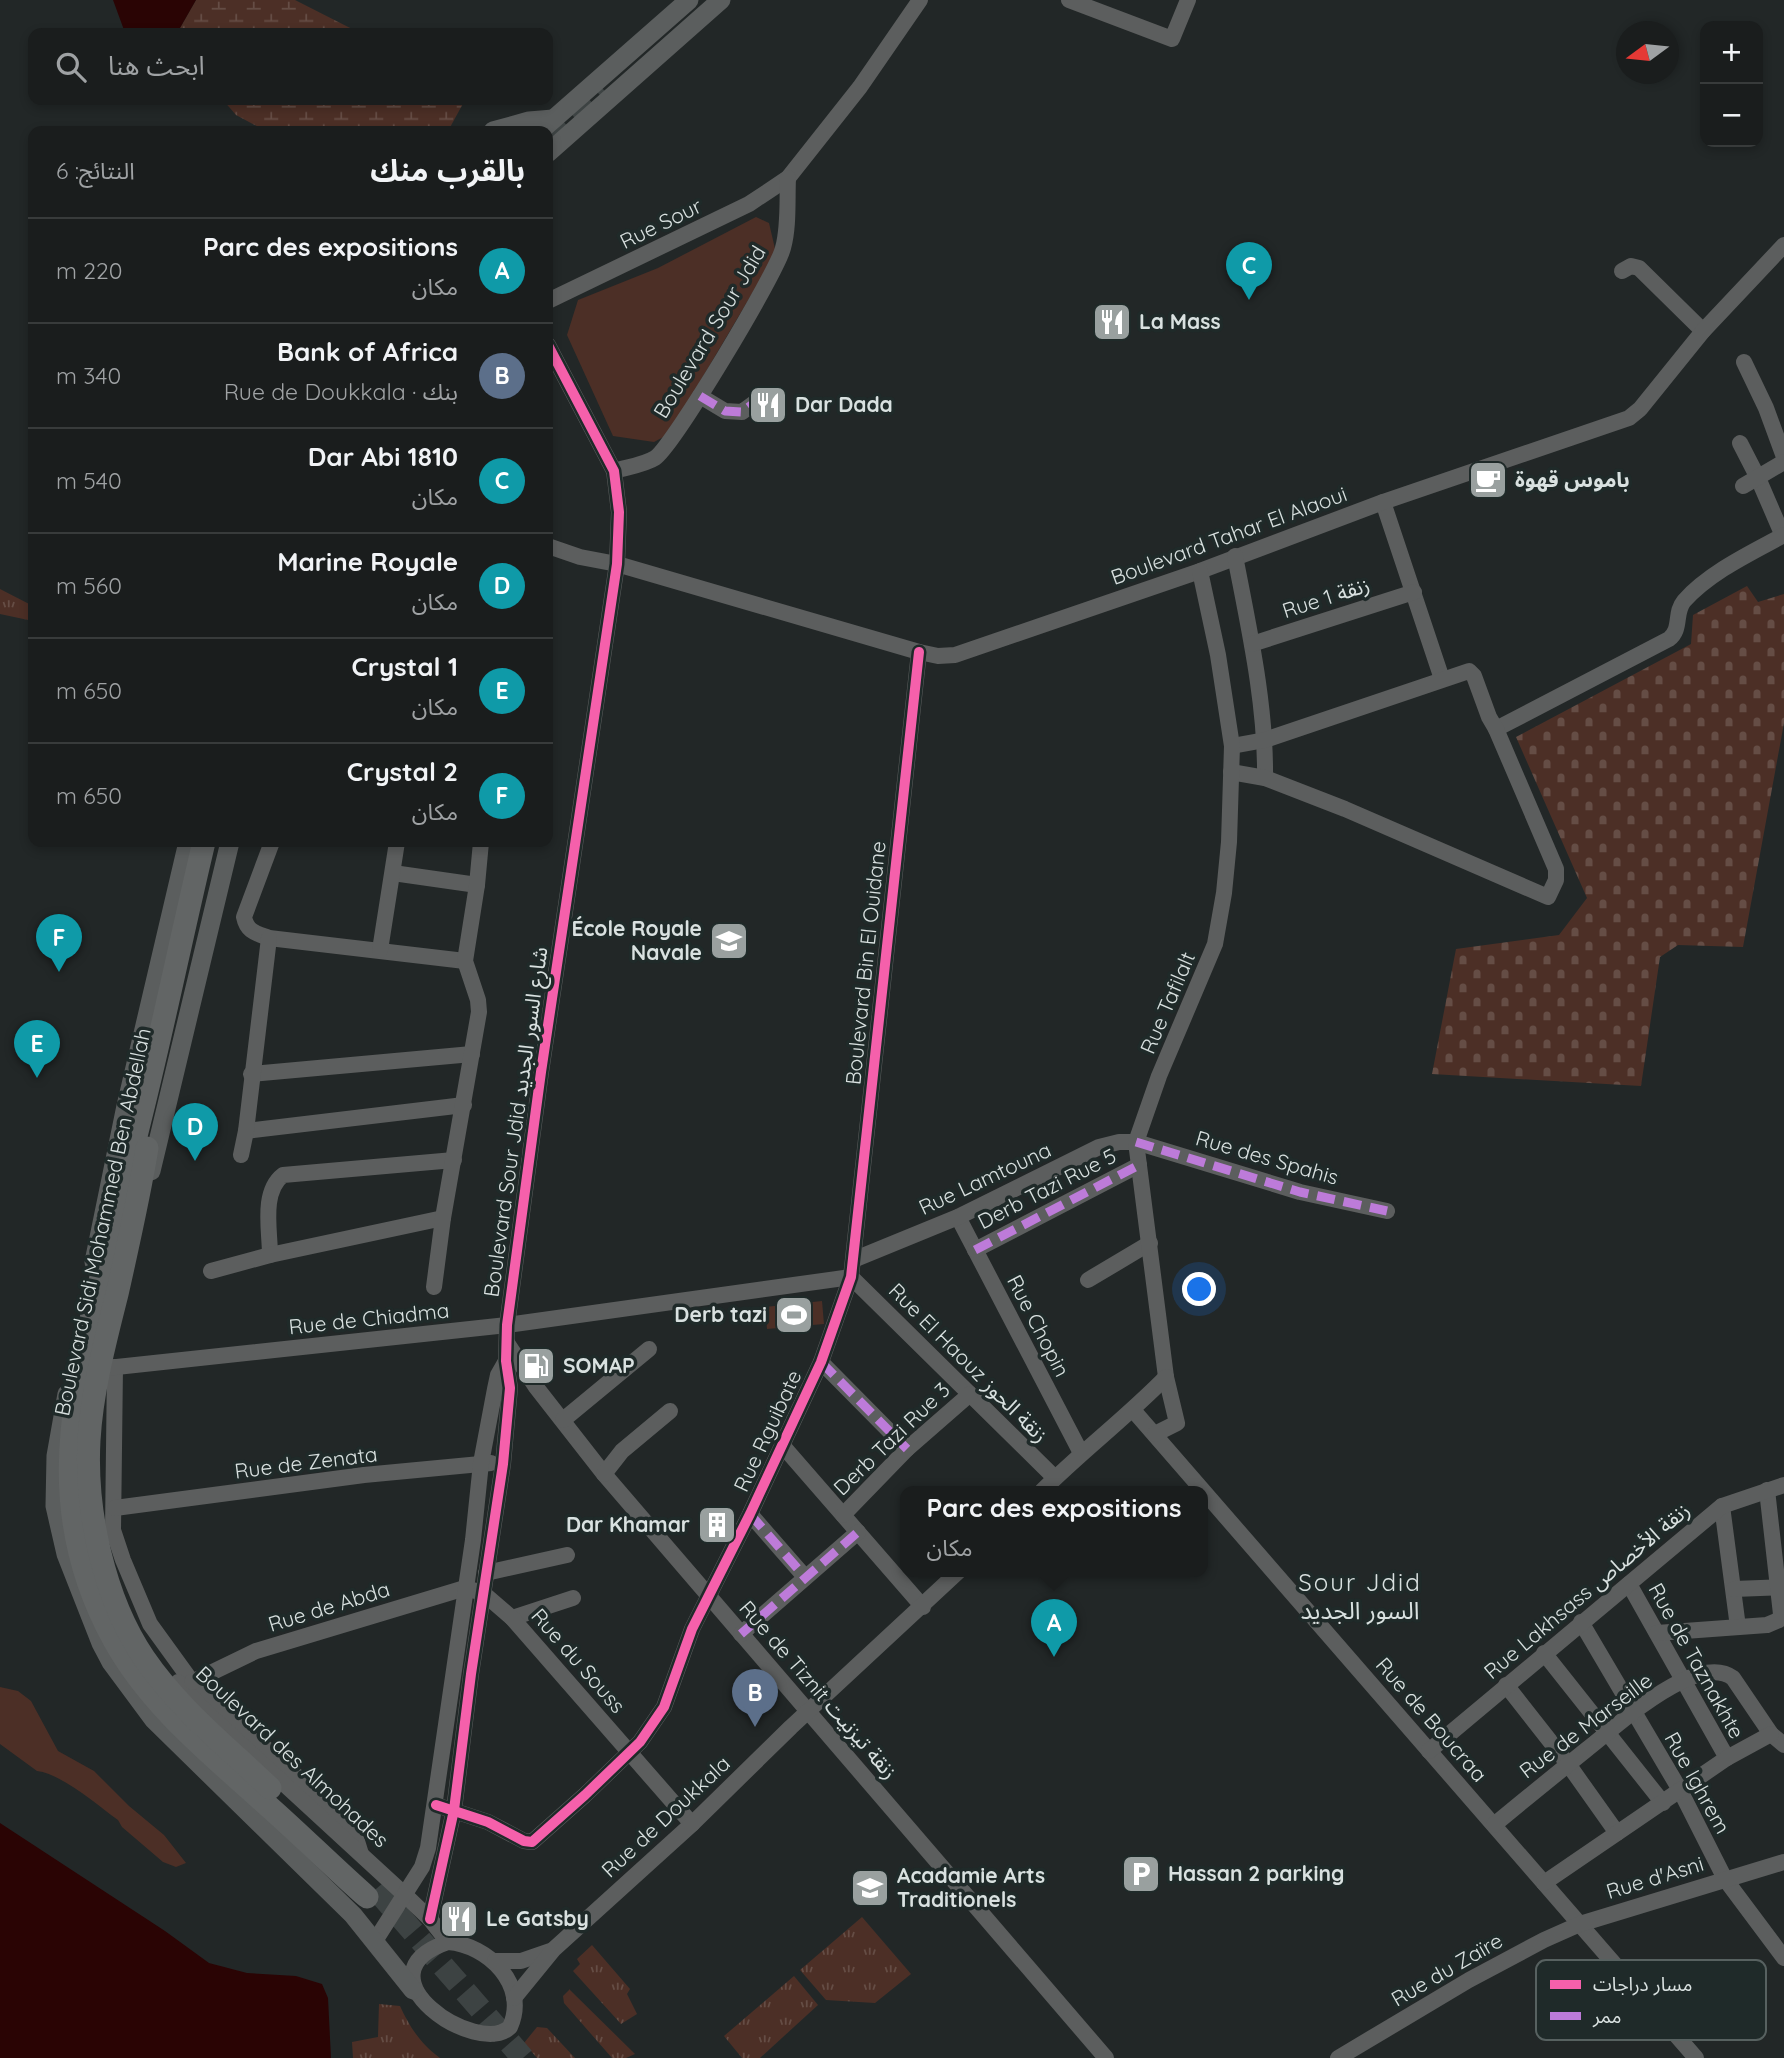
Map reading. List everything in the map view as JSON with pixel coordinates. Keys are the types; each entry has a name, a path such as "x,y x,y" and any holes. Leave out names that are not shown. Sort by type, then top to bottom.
{"highway":[{"path":"126,1213 203,847"},
{"path":"126,1213 152,1117 217,847"},
{"name":"Boulevard Sidi Mohammed Ben Abdellah","path":"126,1213 107,1368 89,1440 104,1511 102,1564 110,1589 131,1636 159,1679 372,1893 170,1716 129,1664 102,1617 88,1585 75,1530 71,1486 71,1437 78,1375 126,1213"},
{"path":"84,1601 102,1617"}],"main road":[{"path":"510,126 528,121 546,125 689,0"},
{"path":"553,149 721,0"},
{"name":"Boulevard Sidi Mohammed Ben Abdellah","path":"84,1601 59,1530 54,1493 56,1456 126,1106 187,847"},
{"name":"Boulevard Sidi Mohammed Ben Abdellah","path":"126,1213 154,1163 229,847"},
{"path":"84,1601 111,1662 154,1720 353,1914 413,1990"}],"street":[{"name":"Rue Sour","path":"553,299 749,204 788,178 860,87 920,0"},
{"path":"1069,0 1172,39 1188,0"},
{"name":"Boulevard Sour Jdid","path":"614,471 655,458 663,450 758,298 783,249 788,178"},
{"name":"Boulevard Tahar El Alaoui","path":"553,548 919,652 938,656 972,650 1200,571 1383,502 1629,418 1640,409 1703,331 1784,245"},
{"path":"1622,271 1631,266 1639,268 1703,331"},
{"name":"Boulevard Sour Jdid شارع السور الجديد","path":"430,1919 454,1810 485,1573 503,1464 510,1388 506,1361 507,1325 541,1072 617,565 618,492 614,471 553,355"},
{"path":"1744,362 1766,408 1784,457"},
{"path":"699,396 725,411 742,412 757,401"},
{"path":"1496,729 1669,639 1677,629 1679,609 1686,598 1742,558 1783,536 1740,443"},
{"path":"1743,486 1784,462"},
{"path":"1383,502 1442,678"},
{"path":"1235,556 1252,644 1265,740 1265,778"},
{"name":"Rue Tafilalt","path":"1155,1434 1177,1423 1166,1377 1136,1142 1159,1076 1215,944 1228,854 1232,746 1218,655 1200,571"},
{"name":"Rue 1 زنقة","path":"1252,644 1414,592"},
{"name":"Boulevard Bin El Ouidane","path":"851,1277 919,652"},
{"path":"1231,772 1265,778 1412,837 1548,897 1556,880 1556,869 1489,717 1474,676 1469,671 1265,740 1232,746"},
{"path":"270,847 244,917 250,930 270,938 465,961"},
{"path":"380,950 396,847"},
{"path":"435,1287 443,1218 479,1012 478,1000 465,961 481,847"},
{"path":"393,873 477,885"},
{"path":"241,1155 270,938"},
{"path":"251,1074 472,1054"},
{"path":"246,1131 464,1105"},
{"name":"Rue Lamtouna","path":"853,1260 958,1217 1099,1147 1119,1142 1136,1142"},
{"name":"Rue des Spahis","path":"1136,1142 1300,1192 1387,1212"},
{"path":"270,1255 270,1192 283,1175 454,1160"},
{"name":"Derb Tazi Rue 5","path":"975,1250 1139,1165"},
{"name":"Rue Chopin","path":"958,1217 1081,1453"},
{"path":"211,1272 270,1255 443,1218"},
{"path":"1088,1280 1150,1243"},
{"name":"Rue de Chiadma","path":"107,1368 507,1325 851,1277"},
{"name":"Rue Rguibate","path":"454,1810 488,1822 524,1841 532,1842 585,1795 647,1733 664,1707 692,1629 750,1514 821,1362 851,1277"},
{"name":"Rue El Haouz زنقة الحوز","path":"851,1277 1055,1478"},
{"name":"Rue de Tiznit زنقة تيزنيت","path":"507,1343 536,1387 604,1474 1106,2058"},
{"path":"563,1420 649,1349"},
{"name":"Boulevard Sour Jdid شارع السور الجديد","path":"375,1941 425,1858 436,1805 473,1540 481,1463 495,1389 506,1361"},
{"path":"821,1362 907,1450"},
{"path":"1047,1486 1166,1377"},
{"name":"Derb Tazi Rue 3","path":"843,1515 907,1450 970,1394"},
{"path":"604,1474 622,1451 670,1410"},
{"name":"Rue de Boucraa","path":"1133,1410 1200,1486"},
{"path":"782,1446 923,1607"},
{"name":"Rue de Zenata","path":"104,1511 365,1475 481,1463 503,1464"},
{"name":"Rue Lakhsass زنقة الأخصاص","path":"1429,1751 1722,1506 1784,1485"},
{"path":"1657,1633 1776,1623 1781,1614 1781,1588 1767,1490"},
{"name":"Rue de Boucraa","path":"1208,1495 1611,1960"},
{"path":"1722,1506 1738,1627"},
{"path":"104,1511 112,1516 113,1530 122,1560 139,1600 156,1633 192,1682 341,1817 357,1840 361,1854"},
{"name":"Boulevard des Almohades","path":"104,1511 104,1550 124,1598 157,1654 180,1685 430,1919 447,1942"},
{"path":"750,1514 804,1577"},
{"path":"741,1634 858,1532"},
{"path":"485,1573 567,1555"},
{"name":"Rue de Doukkala","path":"514,1998 554,1949 692,1824 808,1711 953,1577"},
{"name":"Rue de Taznakhte","path":"1629,1584 1727,1758"},
{"path":"465,1588 483,1593"},
{"name":"Rue de Abda","path":"192,1682 256,1651 465,1588"},
{"path":"1734,1589 1781,1588"},
{"name":"Rue du Souss","path":"483,1593 512,1618 692,1824"},
{"path":"512,1618 573,1598"},
{"name":"Rue Ighrem","path":"1581,1622 1680,1790 1725,1879 1784,1958"},
{"path":"1544,1653 1662,1803"},
{"name":"Rue de Marseille","path":"1494,1825 1633,1713 1683,1681 1710,1672 1723,1673 1732,1678 1770,1734"},
{"path":"1506,1685 1617,1833"},
{"path":"1544,1883 1727,1758 1770,1734 1784,1745"},
{"path":"436,1805 454,1810"},
{"name":"Rue d'Asni","path":"1580,1924 1784,1862"},
{"name":"Rue du Zaïre","path":"1338,2058 1469,1980 1580,1924"},
{"path":"444,2037 426,2019 417,2004 413,1980 425,1956 447,1942 469,1946 495,1961 509,1983 514,1998 513,2019 507,2034 495,2044 482,2049"},
{"name":"Rue de Doukkala","path":"495,1961 521,1961 554,1949"},
{"name":"Rue de Boucraa","path":"1680,2040 1696,2058"}],"green space":[{"path":"196,0 295,0 350,28 180,28"},
{"path":"227,105 462,105 451,126 257,126 236,115"},
{"path":"756,217 769,223 776,253 669,434 654,442 613,436 567,335 578,300 658,268"},
{"path":"1747,586 1758,602 1784,594 1784,723 1743,947 1678,945 1660,957 1641,1086 1432,1074 1456,949 1559,935 1587,898 1516,737 1691,644 1693,615"},
{"path":"0,589 28,603 28,620 0,614"},
{"name":"Derb tazi","path":"822,1301 824,1324 767,1329 765,1307"},
{"path":"0,1687 18,1691 31,1701 58,1751 94,1771 129,1806 164,1835 186,1863 176,1867 163,1862 122,1827 118,1820 90,1799 57,1778 37,1771 0,1744"},
{"path":"862,1917 911,1974 875,2003 826,2000 800,1970"},
{"path":"592,1945 630,1989 627,1994 637,2014 621,2024 573,1971 580,1964 577,1959"},
{"path":"794,1976 818,2005 760,2058 742,2058 724,2036"},
{"path":"570,1989 635,2054 626,2058 612,2058 564,2003 563,1996"},
{"path":"379,2004 400,2006 417,2035 440,2058 353,2058 352,2042 378,2037"},
{"path":"537,2027 547,2028 575,2058 537,2058 524,2043"}],"shaded area":[{"path":"113,0 196,0 180,28 123,28"},
{"path":"0,1823 209,1963 247,1973 296,1976 322,1984 328,1998 331,2058 0,2058"}],"tunnel":[{"path":"553,134 602,88"},
{"path":"376,1889 523,2058"}],"marked path":[{"path":"700,396 725,411 742,412 757,401"},
{"path":"1136,1142 1300,1192 1387,1211"},
{"path":"975,1250 1139,1165"},
{"path":"821,1362 907,1449"},
{"path":"750,1514 805,1577"},
{"path":"741,1634 858,1532"}],"cycle path":[{"path":"430,1919 454,1810 471,1674 503,1464 510,1388 506,1361 507,1325 541,1072 617,564 619,512 614,471 553,355"},
{"path":"436,1805 488,1822 524,1841 532,1842 640,1742 664,1707 692,1629 750,1514 821,1362 851,1277 919,652"}],"place":[{"name":"Dar Abi 1810","path":"1249,300"},
{"name":"La Mass","path":"1112,322"},
{"name":"Dar Dada","path":"768,405"},
{"name":"باموس قهوة","path":"1488,480"},
{"name":"École Royale Navale","path":"729,941"},
{"name":"Crystal 2","path":"59,972"},
{"name":"Crystal 1","path":"37,1078"},
{"name":"Marine Royale","path":"195,1161"},
{"name":"Derb tazi","path":"794,1315"},
{"name":"SOMAP","path":"536,1366"},
{"name":"Dar Khamar","path":"717,1525"},
{"name":"Parc des expositions","path":"1054,1657"},
{"name":"Bank of Africa","path":"755,1727"},
{"name":"Hassan 2 parking","path":"1141,1874"},
{"name":"Acadamie Arts Traditionels","path":"870,1888"},
{"name":"Le Gatsby","path":"459,1919"}],"district":[{"name":"Sour Jdid السور الجديد","path":"1360,1597"}]}
